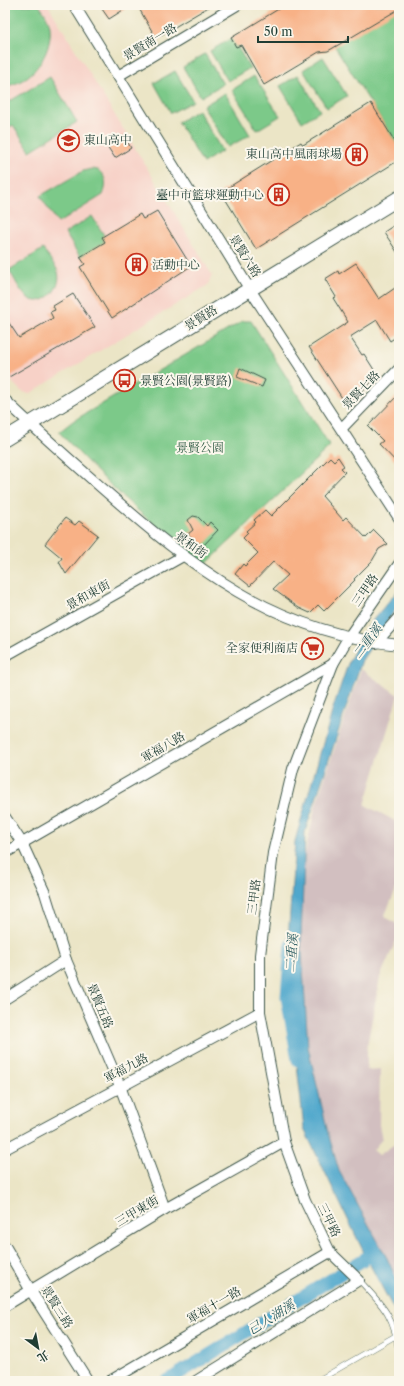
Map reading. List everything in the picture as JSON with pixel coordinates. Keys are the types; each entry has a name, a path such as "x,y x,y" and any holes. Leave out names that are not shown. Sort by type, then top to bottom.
{"street":[{"name":"景賢六路","path":"74,5 249,288 342,428 399,518"},
{"name":"景賢南一路","path":"118,76 237,5"},
{"name":"景賢路","path":"5,439 249,288 399,198"},
{"name":"景賢七路","path":"342,428 399,369"},
{"name":"景和街","path":"5,400 30,424 158,537 183,556 262,606 315,628 348,638 399,646"},
{"name":"景和東街","path":"5,656 183,556"},
{"name":"三甲路","path":"330,1252 305,1200 284,1142 260,1012 260,954 273,853 294,769 333,664 348,638 399,564"},
{"path":"376,643 399,617"},
{"name":"軍福八路","path":"5,853 333,664"},
{"name":"景賢五路","path":"5,817 22,843 44,893 66,960 120,1086 165,1209"},
{"path":"5,999 66,960"},
{"name":"軍福九路","path":"5,1149 260,1012"},
{"name":"三甲東街","path":"5,1306 165,1209 284,1142"},
{"name":"景賢三路","path":"5,1246 31,1291 88,1381"},
{"path":"196,1381 359,1280 330,1252"},
{"name":"軍福十一路","path":"110,1381 330,1252"}],"lane":[{"path":"359,1280 386,1310 397,1335 399,1353"},
{"path":"317,1381 397,1335"}],"shaded area":[{"name":"東山高中","path":"5,5 48,5 212,275 208,285 29,394 21,391 5,375"},
{"path":"361,669 398,695 365,805 399,823 399,883 384,917 399,925 399,934 380,977 367,1046 367,1070 380,1069 379,1125 382,1139 373,1150 379,1155 399,1141 399,1276 384,1275 333,1183 302,1063 294,902 316,804"}],"green space":[{"path":"5,5 39,5 47,18 50,27 50,37 44,57 38,66 23,80 15,84 5,86"},
{"path":"309,5 399,5 399,148"},
{"path":"232,38 250,68 228,81 210,51"},
{"path":"205,54 223,84 201,97 183,67"},
{"path":"323,57 347,96 327,108 303,70"},
{"path":"175,71 193,101 171,113 154,83"},
{"path":"298,75 320,111 302,122 280,86"},
{"path":"254,76 280,116 257,130 232,90"},
{"path":"50,77 77,122 30,151 13,125 5,130 5,104"},
{"path":"225,93 250,135 228,147 203,106"},
{"path":"198,110 222,151 203,163 178,122"},
{"path":"91,169 98,170 105,178 106,185 103,195 58,223 40,196 83,171"},
{"path":"92,216 104,235 102,237 105,242 80,257 65,233"},
{"path":"43,249 57,269 59,278 58,284 55,290 45,299 34,301 22,292 9,270"},
{"name":"景賢公園","path":"243,321 251,321 330,446 206,564 166,534 129,502 59,432 73,421"}],"water":[{"name":"二重溪","path":"399,589 399,604 362,660 305,832 301,938 308,1047 328,1133 339,1171 387,1258 399,1285 399,1319 369,1263 304,1129 295,1047 288,940 295,841 334,705 349,661 367,627"}],"building":[{"path":"108,5 131,5 109,19 102,9"},
{"path":"137,5 212,5 156,38"},
{"path":"285,5 399,5 399,9 328,51 319,52 264,85 241,45 236,47 231,38"},
{"path":"371,103 399,148 399,160 256,249 221,192 301,142 303,145"},
{"path":"124,136 131,148 115,158 107,146"},
{"name":"活動中心","path":"157,211 191,266 112,318 80,267 85,264 80,257 105,242 102,237 140,214 143,219"},
{"path":"399,222 399,255 384,232"},
{"path":"356,263 379,299 395,288 399,294 399,335 390,341 377,320 350,337 362,355 364,354 378,376 355,398 349,401 342,398 309,347 348,322 333,298 336,297 325,279 338,271 339,274"},
{"path":"73,294 95,327 9,377 5,370 5,317 19,338 53,318 50,312 55,310 53,306"},
{"path":"240,368 265,380 262,387 237,377"},
{"path":"399,394 399,465 379,444 383,441 368,426"},
{"path":"330,457 334,461 338,457 344,466 341,468 345,472 322,496 343,520 346,517 366,538 374,530 388,544 379,549 372,561 324,611 318,605 310,613 299,608 273,589 288,575 273,562 250,586 235,574 243,564 245,566 258,553 243,538 248,533 246,531 256,522 254,520 265,510 271,516"},
{"path":"193,516 198,517 207,526 210,522 218,530 202,547 188,534 193,530 188,520"},
{"path":"65,518 75,525 79,521 98,535 66,574 59,562 62,558 45,544"}],"waterway":[{"name":"二重溪","path":"291,945 287,997 298,1060"},
{"name":"己人湖溪","path":"167,1381 374,1253"}],"place":[{"name":"東山高中","path":"68,140"},
{"name":"東山高中風雨球場","path":"357,154"},
{"name":"臺中市籃球運動中心","path":"279,195"},
{"name":"活動中心","path":"137,265"},
{"name":"景賢公園(景賢路)","path":"125,381"},
{"name":"全家便利商店","path":"313,648"}]}
